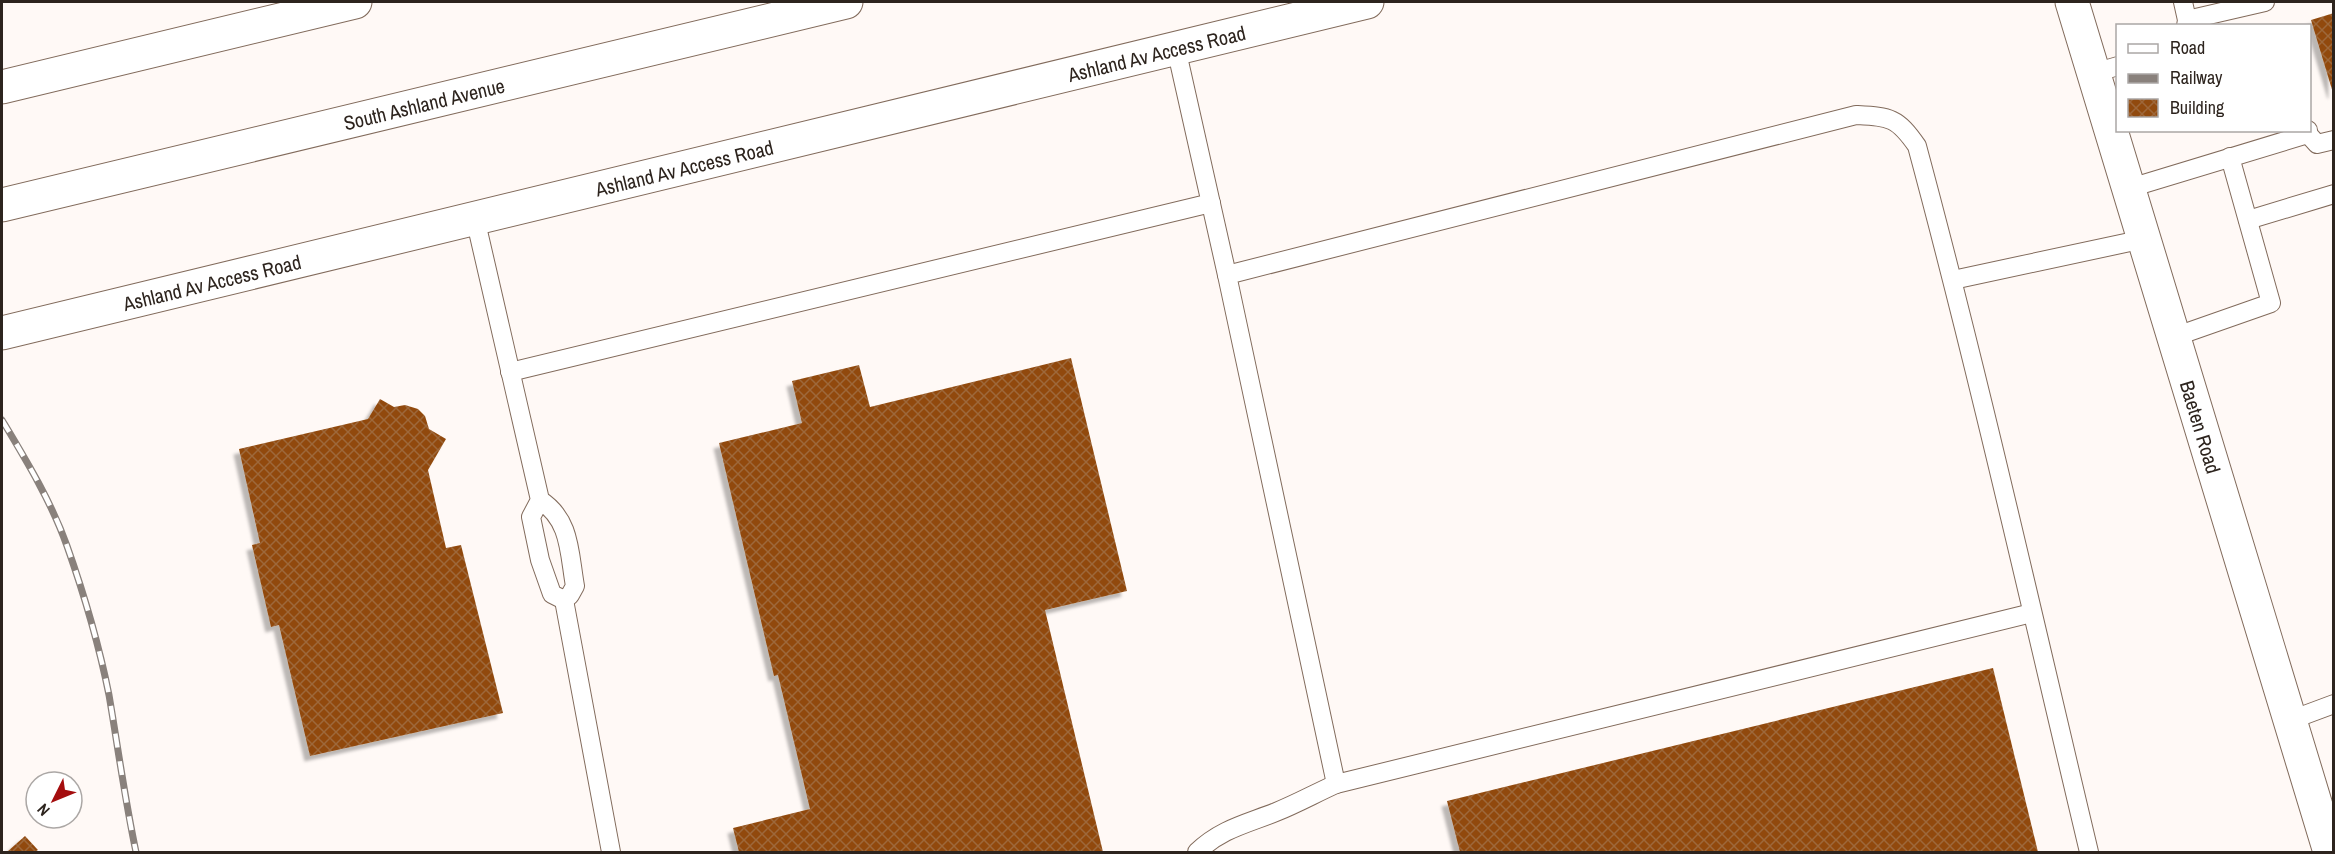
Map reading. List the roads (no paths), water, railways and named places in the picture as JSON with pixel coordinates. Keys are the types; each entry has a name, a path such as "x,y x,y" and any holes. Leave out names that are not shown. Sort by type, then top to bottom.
{"street":[{"path":"2,87 355,2"},
{"name":"South Ashland Avenue","path":"2,206 846,2"},
{"name":"Ashland Av Access Road","path":"2,333 1367,2"},
{"name":"Baeten Road","path":"2072,2 2106,69 2116,119"},
{"name":"Baeten Road","path":"2119,132 2130,188 2144,239 2330,852"}],"lane":[{"path":"2183,2 2187,23 2265,2"},
{"path":"1176,48 1336,784"},
{"path":"1227,275 1856,115 1887,117 1905,129 1917,146 1953,280 2089,852"},
{"path":"2130,188 2308,132 2317,144 2334,140"},
{"path":"2174,337 2271,303 2230,158"},
{"path":"2248,220 2334,194"},
{"path":"510,372 1211,203"},
{"path":"475,218 540,500 557,514 563,524 574,586 570,595 564,600"},
{"path":"1953,280 2144,239"},
{"path":"540,500 531,517 540,560 552,594 564,600"},
{"path":"564,600 611,852"},
{"path":"1197,852 1226,830 1277,812 1336,784 2032,613"},
{"path":"2291,720 2334,704"}],"railway":[{"path":"2,420 46,497 67,546 85,601 109,695 136,852"}]}
